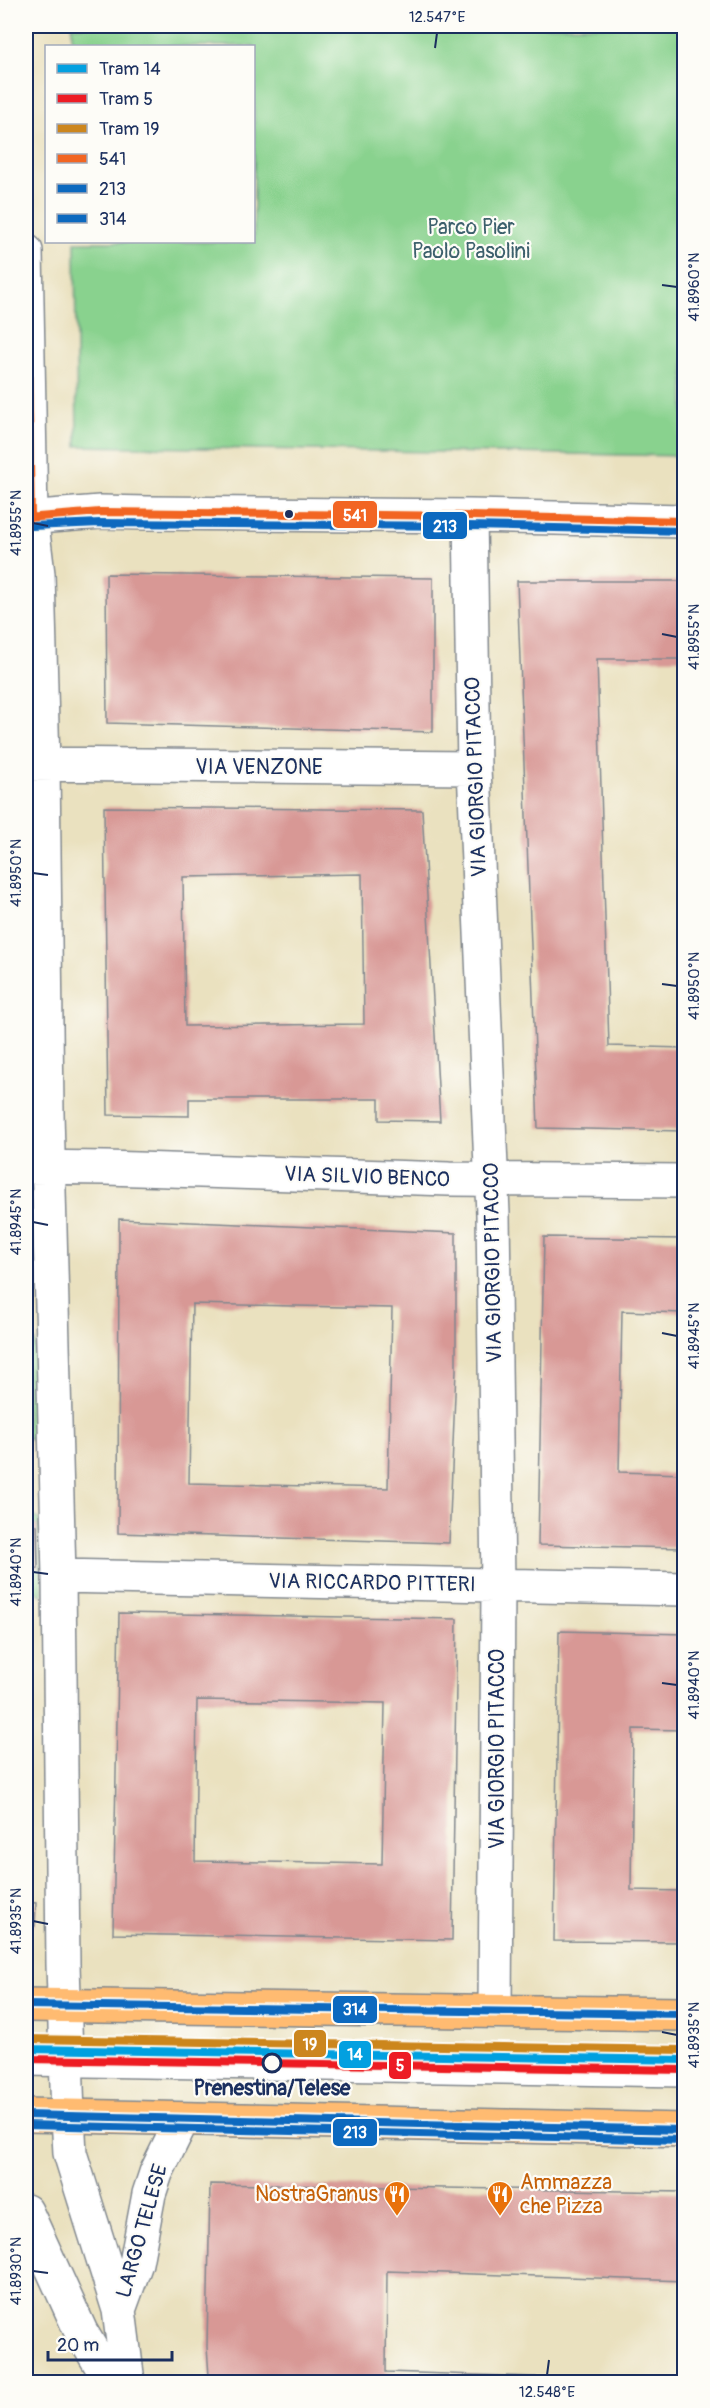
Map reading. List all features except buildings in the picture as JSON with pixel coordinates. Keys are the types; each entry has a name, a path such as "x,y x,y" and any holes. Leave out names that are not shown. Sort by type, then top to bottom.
{"main road":[{"path":"26,2005 684,2014"},
{"path":"26,2115 684,2130"}],"street":[{"name":"LARGO TELESE","path":"26,251 28,517 38,574 34,764 37,1168 59,1576 64,2006 68,2116 70,2153 119,2310 128,2382"},
{"path":"28,517 100,512 684,521"},
{"name":"VIA GIORGIO PITACCO","path":"470,516 474,768 492,1180 498,1586 495,2011"},
{"name":"VIA VENZONE","path":"34,764 474,768"},
{"name":"VIA SILVIO BENCO","path":"37,1168 106,1168 492,1180 684,1181"},
{"name":"VIA RICCARDO PITTERI","path":"59,1576 684,1589"},
{"path":"26,2059 684,2070"},
{"name":"LARGO TELESE","path":"119,2310 136,2264 152,2184 182,2120"},
{"path":"26,2211 81,2331 111,2382"}],"green space":[{"name":"Parco Pier Paolo Pasolini","path":"72,26 684,26 684,456 77,446 75,243 255,243 255,45 72,45"},
{"path":"26,1198 34,1204 36,1264 26,1257"},
{"path":"35,1341 38,1440 35,1442 26,1436 26,1342"},
{"path":"26,1512 40,1520 43,1596 26,1585 26,1569 38,1568 37,1525 26,1525"}],"tram line":[{"name":"19","path":"26,2039 684,2050"},
{"name":"14","path":"26,2049 684,2060"},
{"name":"5","path":"26,2059 684,2070"}],"transit line":[{"name":"541","path":"26,251 31,516"},
{"name":"541","path":"26,518 100,512 684,521"},
{"name":"213","path":"26,525 100,523 470,526 684,531"},
{"name":"314","path":"26,2005 684,2014"},
{"name":"314","path":"26,2115 684,2130"},
{"name":"213","path":"26,2125 684,2140"}],"place":[{"name":"Prenestina/Telese","path":"272,2063"},
{"name":"NostraGranus","path":"397,2217"},
{"name":"Ammazza che Pizza","path":"500,2217"}]}
